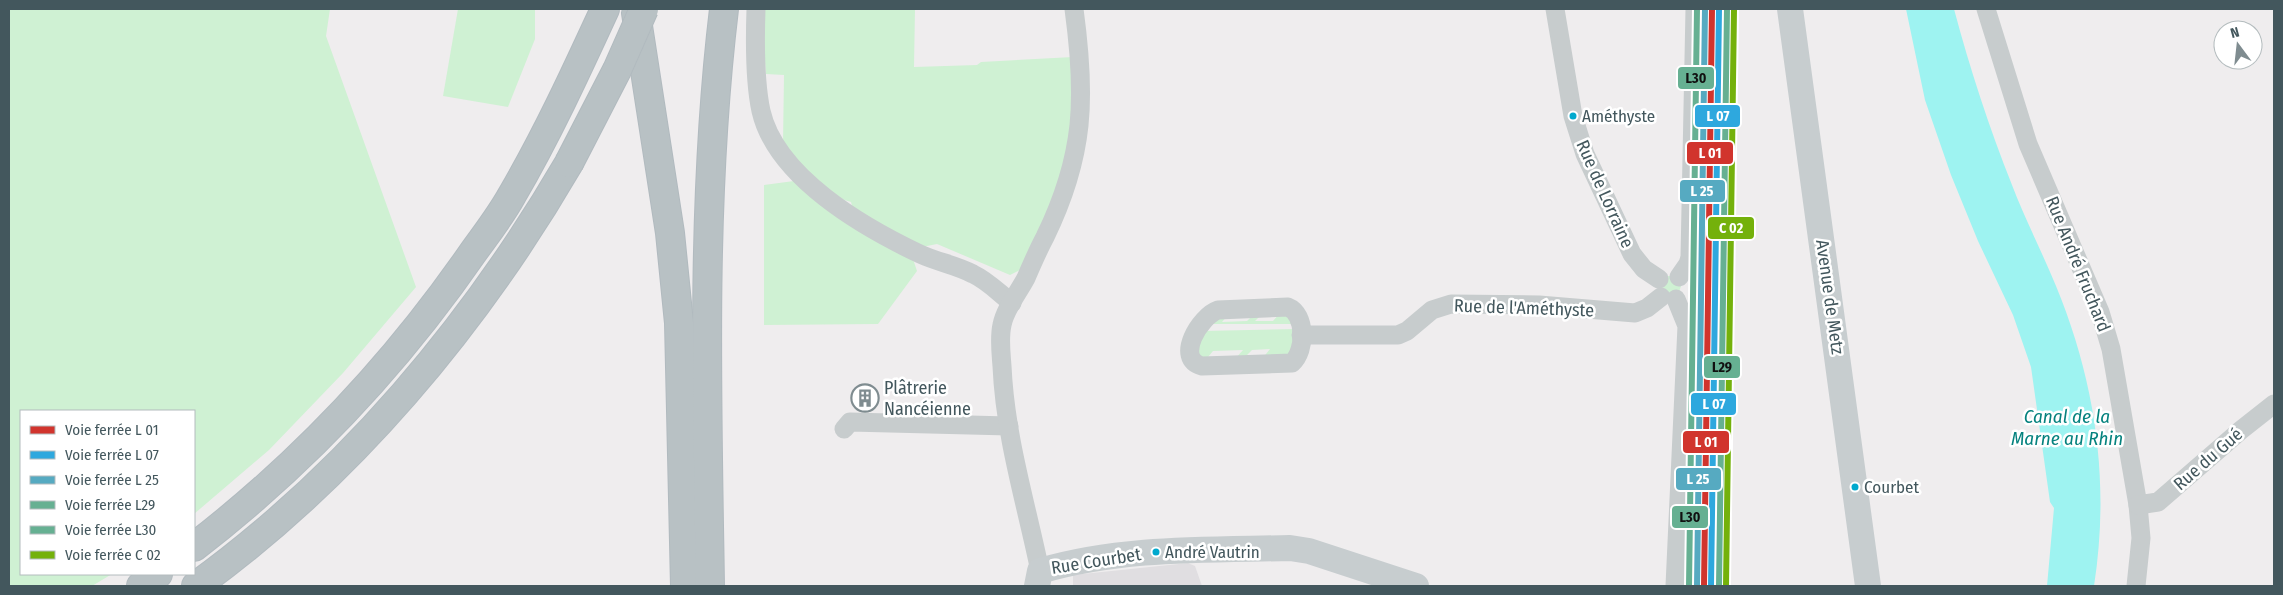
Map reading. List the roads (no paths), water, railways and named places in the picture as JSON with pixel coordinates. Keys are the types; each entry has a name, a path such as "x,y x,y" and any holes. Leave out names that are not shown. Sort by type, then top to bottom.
{"highway":[{"path":"195,546 307,450 397,354 456,277 512,196 568,89 605,9"},
{"path":"636,9 670,233 679,323 685,586"},
{"path":"196,586 290,509 351,450 419,376 470,315 542,209 569,163 617,70 644,9"},
{"path":"710,586 706,389 710,166 716,71 724,9"},
{"path":"141,586 157,575"}],"main road":[{"name":"Avenue de Metz","path":"1790,9 1868,586"},
{"name":"Rue Courbet","path":"1039,578 1064,564 1122,555 1290,548 1309,551 1416,586"}],"street":[{"path":"756,9 758,93 761,112 784,158 795,171 848,214 921,255 972,274 990,284 1012,303"},
{"path":"1039,578 1009,426 1002,376 1001,328 1003,318 1057,211 1078,146 1082,79 1074,9"},
{"name":"Rue de Lorraine","path":"1555,9 1573,116 1585,154 1632,254 1665,292"},
{"path":"1675,586 1687,326 1665,292 1683,289 1679,277 1688,264 1690,257 1695,9"},
{"name":"Rue André Fruchard","path":"1986,9 2028,144 2100,312 2111,350 2138,505 2141,538 2136,586"},
{"name":"Rue de l'Améthyste","path":"1301,335 1398,335 1407,332 1432,310 1451,304 1539,305 1635,314 1648,308 1665,292"},
{"path":"1288,307 1294,309 1299,316 1301,335 1301,346 1297,359 1287,364 1202,366 1194,364 1189,354 1190,346 1203,320 1212,312 1218,310 1288,307"},
{"name":"Rue du Gué","path":"2138,505 2158,502 2274,404"},
{"path":"844,429 850,422 1009,426"}],"water":[{"name":"Canal de la Marne au Rhin","path":"1906,9 1954,9 1973,76 1995,141 2070,323 2090,396 2100,471 2099,548 2094,586 2047,586 2054,508 2050,502 2031,367 2013,315 1978,241 1951,175 1925,100"}],"rail line":[{"name":"L30","path":"1689,586 1697,9"},
{"name":"L29","path":"1719,586 1727,9"}],"place":[{"name":"Améthyste","path":"1573,116"},
{"name":"Plâtrerie Nancéienne","path":"865,398"},
{"name":"Courbet","path":"1855,487"},
{"name":"André Vautrin","path":"1156,552"}]}
